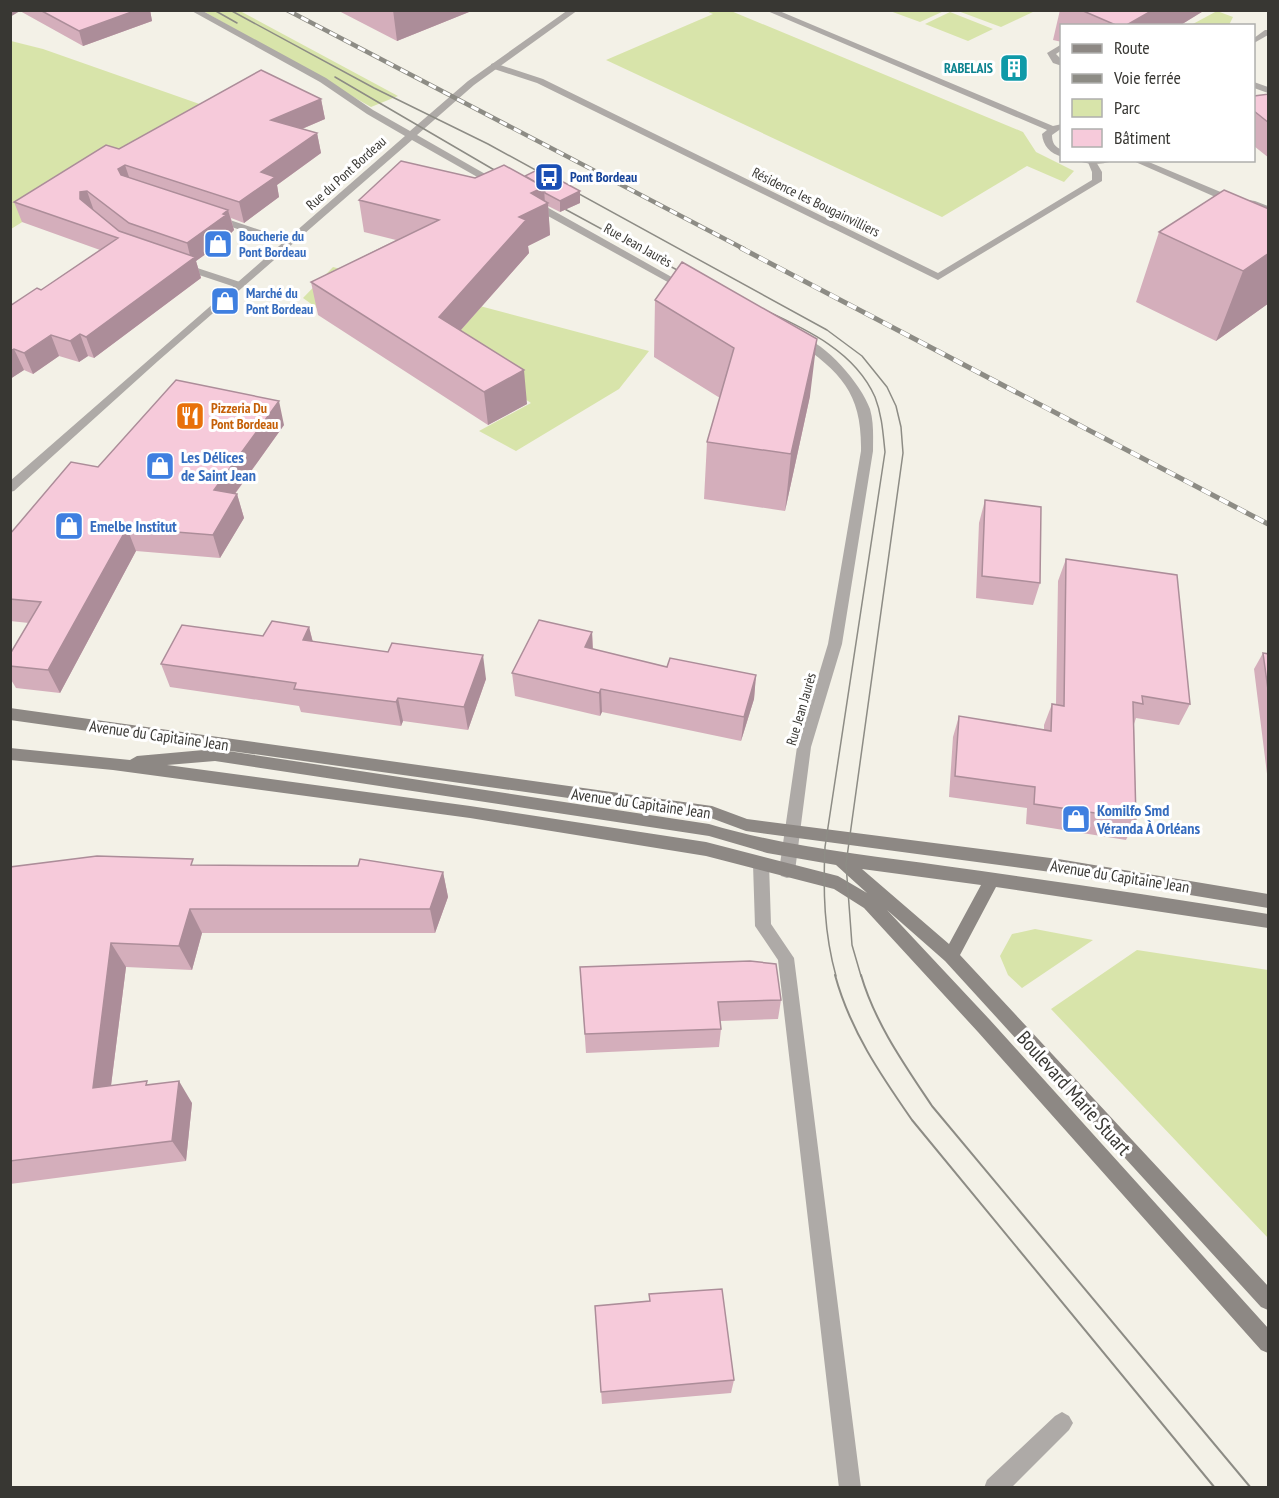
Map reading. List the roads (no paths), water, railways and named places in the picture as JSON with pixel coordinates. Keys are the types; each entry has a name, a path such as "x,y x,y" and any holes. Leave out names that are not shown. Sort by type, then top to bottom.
{"main road":[{"name":"Avenue du Capitaine Jean","path":"10,714 712,812 746,825 839,835 1058,866 1269,901"},
{"name":"Avenue du Capitaine Jean","path":"10,754 113,764 470,812 706,849 838,883"},
{"name":"Avenue du Capitaine Jean","path":"113,764 215,754 710,830 744,842 789,851 1269,921"},
{"path":"800,832 838,858 876,889 951,956 1269,1300"},
{"path":"951,956 992,879"},
{"name":"Boulevard Marie Stuart","path":"838,883 870,903 984,1026 1269,1343"}],"street":[{"name":"Rue Jean Jaurès","path":"194,10 323,80 410,136 680,285 701,294"},
{"name":"Rue du Pont Bordeau","path":"10,488 410,136 494,66 574,10"},
{"path":"769,10 1057,127 1047,140 1049,146 1060,153"},
{"path":"1255,40 1269,32"},
{"path":"1060,47 1051,53 1060,63"},
{"name":"Résidence les Bougainvilliers","path":"494,66 540,81 938,277 1097,181 1097,172 1087,162"},
{"path":"1255,95 1269,101"},
{"path":"1140,162 1233,201 1255,204 1269,210"},
{"path":"199,213 289,243"},
{"path":"174,263 239,285"},
{"name":"Rue Jean Jaurès","path":"785,331 820,352 838,370 856,392 867,422 867,441 835,644 804,747 800,832 789,851 787,871"},
{"path":"761,864 763,926 786,958 850,1488"},
{"path":"995,1488 1062,1423"}],"tram line":[{"path":"214,10 237,23"},
{"path":"230,10 374,88 488,144 827,330 862,356 887,387 896,406 901,427 903,453 846,864 852,945 861,976"},
{"path":"335,77 508,178"},
{"path":"550,201 690,277"},
{"path":"756,306 808,331 854,365 866,380 875,397 883,431 885,452 825,847 825,912 836,976"},
{"path":"835,975 841,995 867,1051 912,1120 1215,1488"},
{"path":"861,975 882,1026 932,1106 1251,1488"}],"railway":[{"path":"287,10 744,249"},
{"path":"741,248 1268,524"}],"place":[{"name":"RABELAIS","path":"1014,68"},
{"name":"Pont Bordeau","path":"549,177"},
{"name":"Boucherie du Pont Bordeau","path":"218,244"},
{"name":"Marché du Pont Bordeau","path":"225,301"},
{"name":"Pizzeria Du Pont Bordeau","path":"190,416"},
{"name":"Les Délices de Saint Jean","path":"160,466"},
{"name":"Emelbe Institut","path":"69,526"},
{"name":"Komilfo Smd Véranda À Orléans","path":"1076,819"}]}
